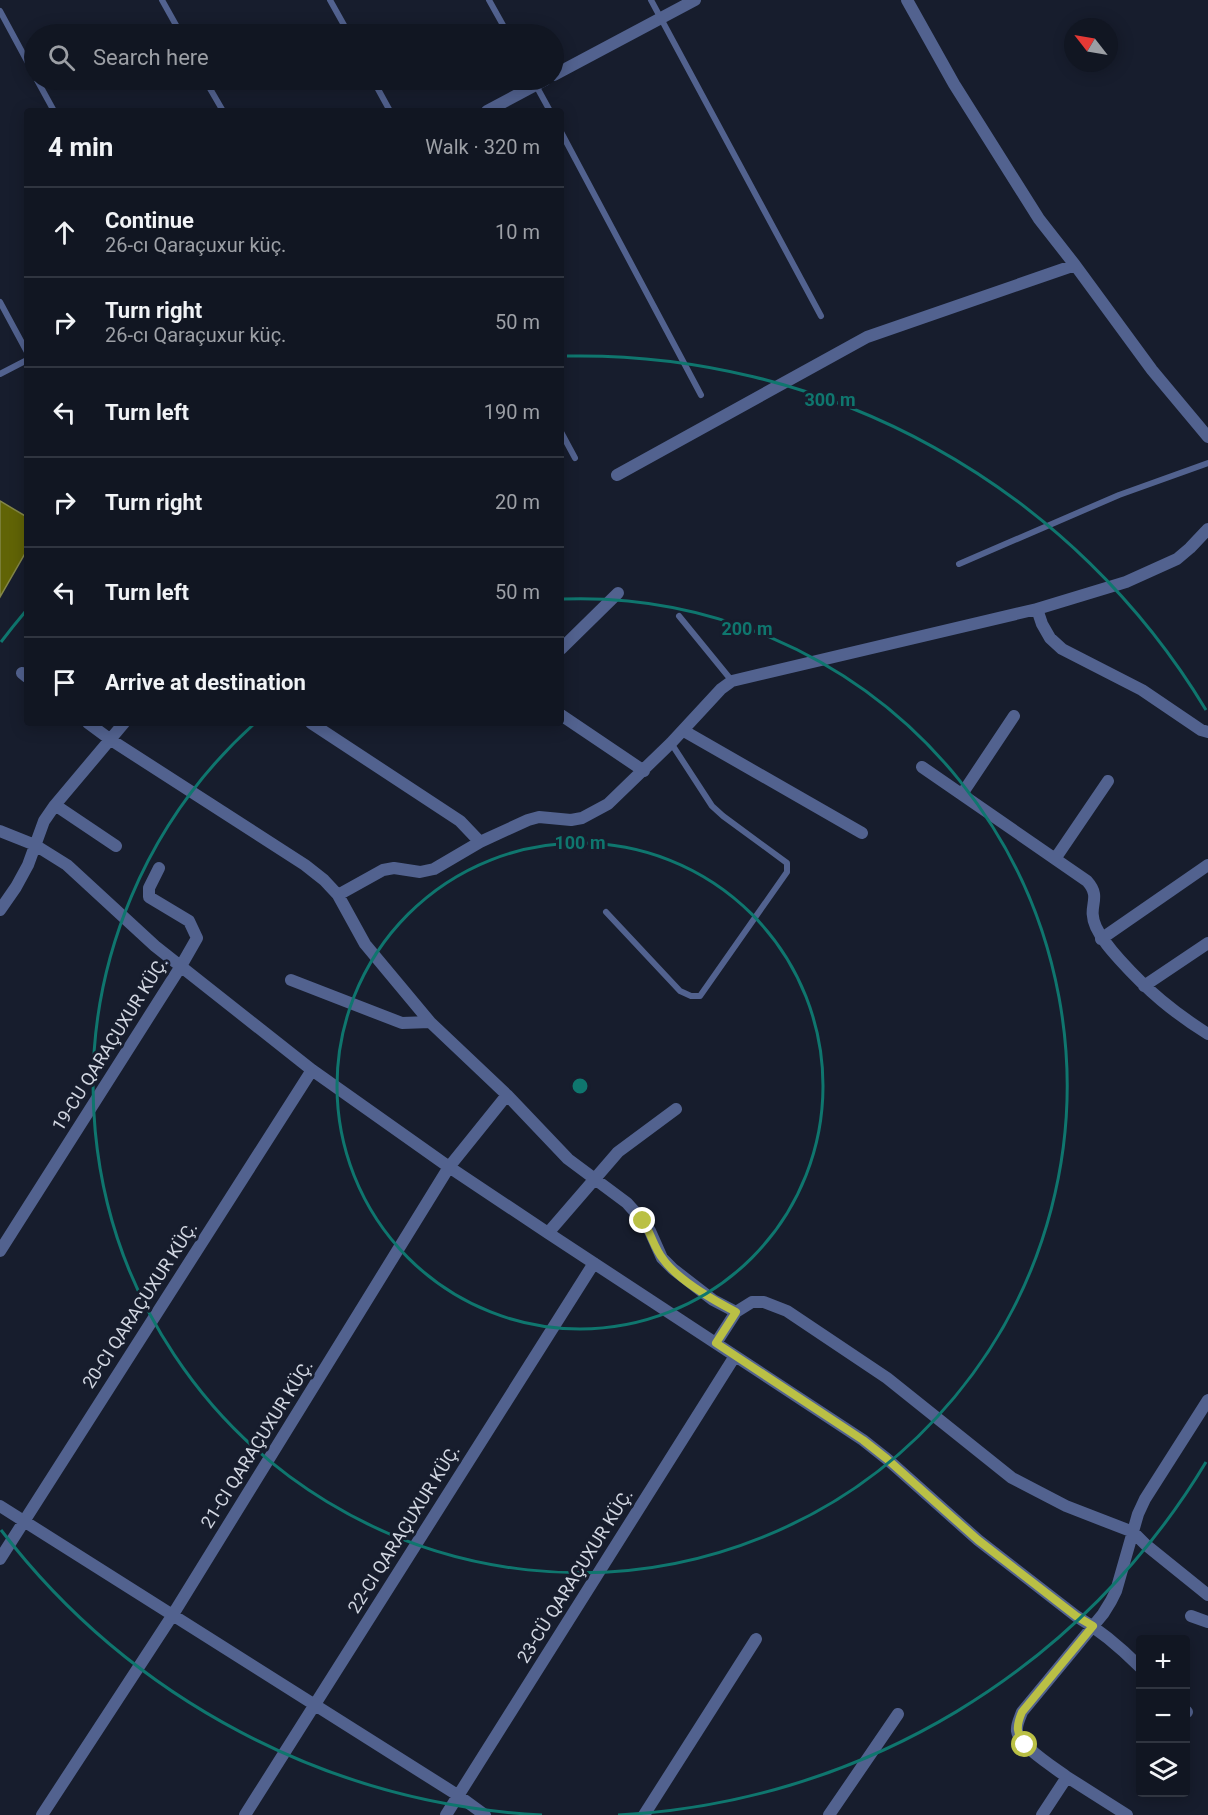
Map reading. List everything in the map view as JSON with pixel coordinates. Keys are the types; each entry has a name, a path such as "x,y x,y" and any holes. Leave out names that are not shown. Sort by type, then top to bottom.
{"street":[{"path":"564,70 696,0"},
{"path":"907,0 954,84 1039,219 1152,370 1208,437"},
{"path":"492,108 523,90"},
{"path":"617,475 867,337 1075,265"},
{"path":"338,895 383,870 394,868 420,872 434,870 480,842 528,820 539,817 572,820 582,818 608,804 684,731 721,689 732,681 1037,609 1126,582 1177,559 1190,549 1208,529"},
{"path":"564,646 618,593"},
{"path":"1037,609 1050,638 1062,649 1142,690 1201,730 1208,732"},
{"path":"962,794 1014,716"},
{"path":"564,717 644,771"},
{"path":"92,726 324,879 338,895 365,944 430,1022 507,1095 568,1159 627,1203 643,1221 662,1258 672,1269 713,1300 736,1312"},
{"path":"0,910 28,865 44,821 122,726"},
{"path":"316,726 460,821 480,842"},
{"path":"684,731 862,833"},
{"path":"922,767 1087,881 1094,889 1095,898 1091,911 1101,939 1163,1004 1208,1034"},
{"path":"1055,859 1108,781"},
{"path":"55,805 116,846"},
{"path":"0,831 35,845 67,865 155,946 312,1070 449,1167 863,1440 978,1540 1076,1616 1093,1626 1136,1663"},
{"path":"1101,939 1208,865"},
{"name":"19-CU QARAÇUXUR KÜÇ.","path":"0,1251 197,938 189,921 149,897 149,888 159,868"},
{"path":"1144,986 1208,943"},
{"path":"291,980 402,1023 430,1022"},
{"name":"20-CI QARAÇUXUR KÜÇ.","path":"0,1559 312,1070"},
{"name":"21-CI QARAÇUXUR KÜÇ.","path":"42,1815 172,1616 449,1167 507,1095"},
{"path":"548,1233 618,1152 676,1109"},
{"name":"22-CI QARAÇUXUR KÜÇ.","path":"245,1815 594,1263"},
{"path":"716,1343 736,1312 752,1302 764,1302 786,1311 887,1378 1012,1478 1066,1506 1133,1532 1208,1595"},
{"name":"23-CÜ QARAÇUXUR KÜÇ.","path":"447,1815 735,1356"},
{"path":"1127,1815 1067,1777 1025,1745 1017,1731 1018,1722 1022,1712 1103,1614 1116,1590 1138,1514 1145,1498 1208,1400"},
{"path":"0,1506 459,1796 485,1815"},
{"path":"1191,1616 1208,1622"},
{"path":"644,1815 756,1639"},
{"path":"829,1815 898,1714"},
{"path":"1042,1815 1067,1777"}],"lane":[{"path":"162,0 175,24"},
{"path":"330,0 343,24"},
{"path":"489,0 502,24"},
{"path":"651,0 821,316"},
{"path":"0,11 24,55"},
{"path":"42,90 52,108"},
{"path":"211,90 221,108"},
{"path":"378,90 388,108"},
{"path":"542,90 549,108"},
{"path":"564,138 701,395"},
{"path":"0,303 24,347"},
{"path":"0,374 24,362"},
{"path":"564,438 575,458"},
{"path":"959,564 1119,495 1208,463"},
{"path":"679,616 732,681"},
{"path":"606,912 680,991 691,996 700,996 787,872 787,863 712,806 671,743"}],"shaded area":[{"path":"0,501 24,515 24,555 0,597"}],"route":[{"path":"643,1221 662,1258 672,1269 713,1300 736,1312 716,1343 863,1440 978,1540 1076,1616 1093,1626 1022,1712 1017,1731 1025,1745"}]}
